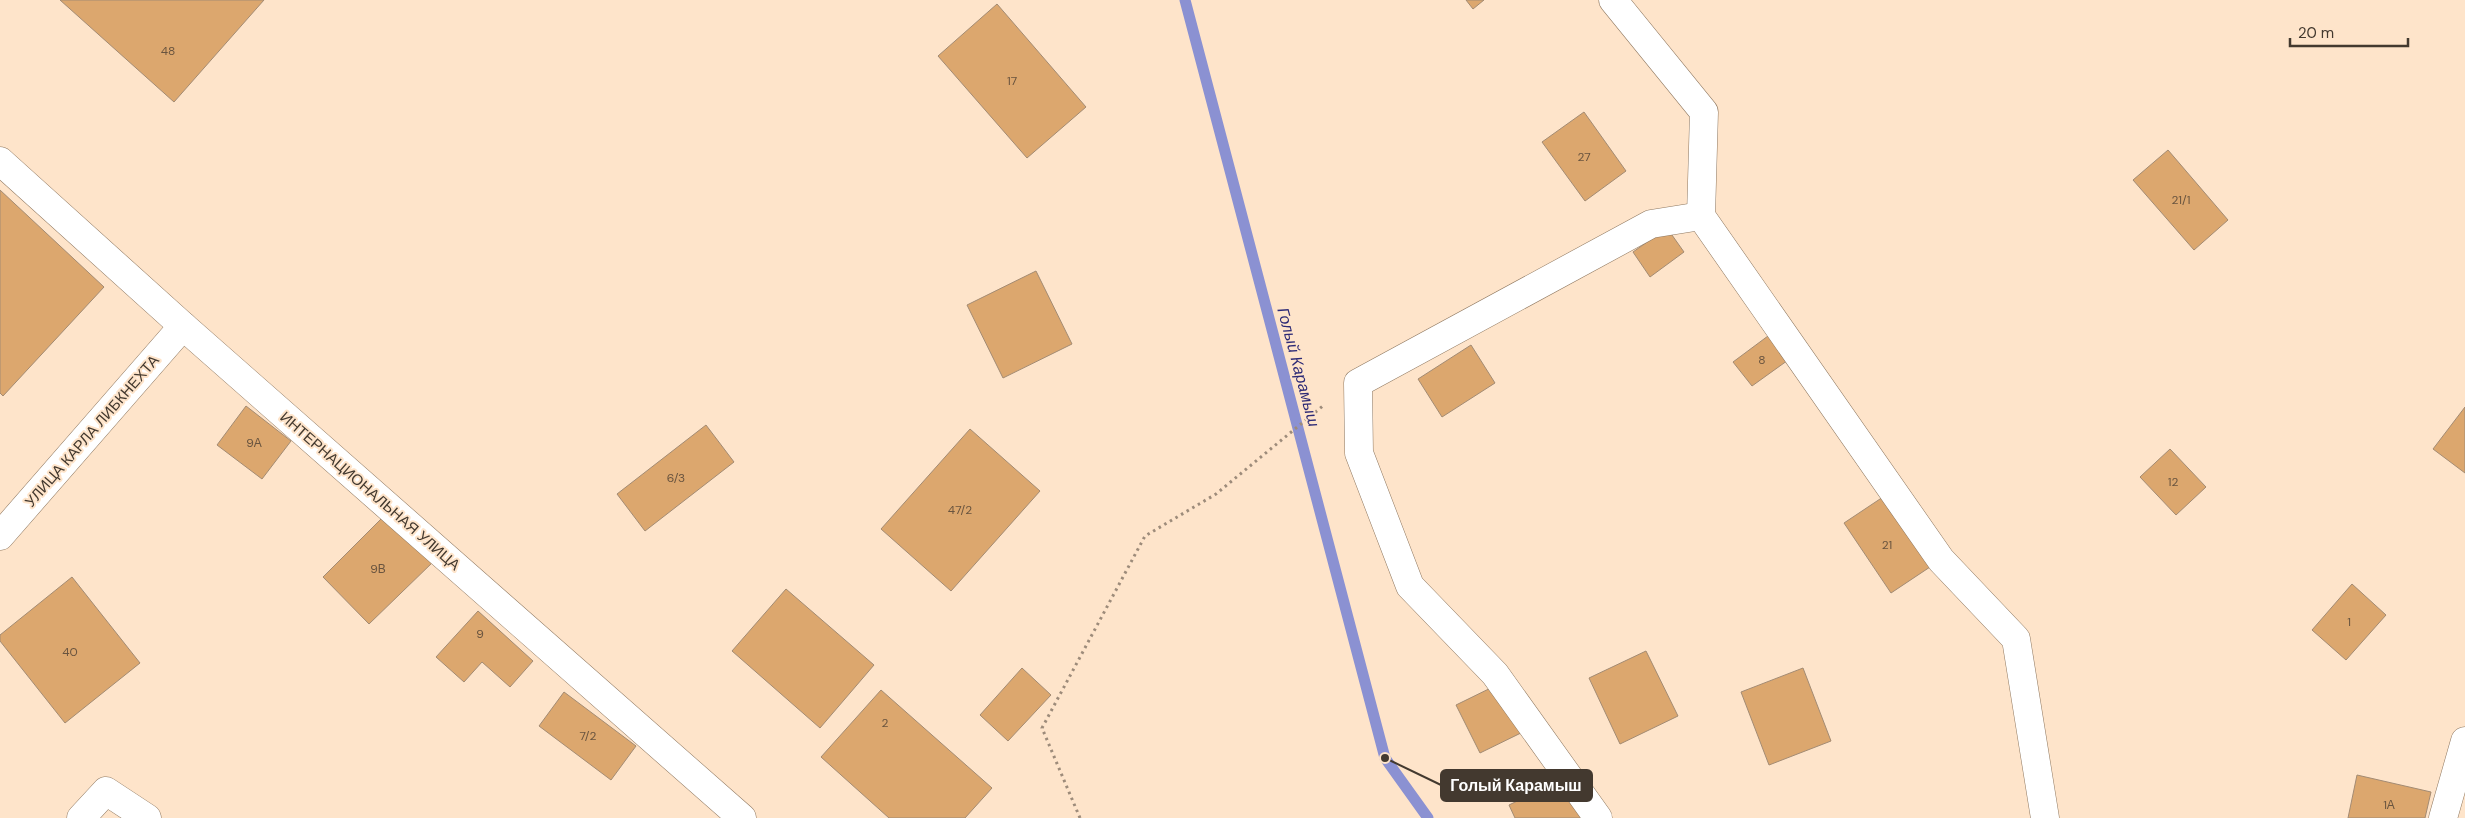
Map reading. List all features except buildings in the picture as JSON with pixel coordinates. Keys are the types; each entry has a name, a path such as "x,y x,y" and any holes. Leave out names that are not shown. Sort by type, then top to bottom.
{"street":[{"path":"1613,0 1704,112 1701,216 1941,560 2016,639 2044,818"},
{"name":"ИНТЕРНАЦИОНАЛЬНАЯ УЛИЦА","path":"0,161 183,326 742,818"},
{"path":"1598,818 1495,674 1410,586 1359,453 1358,383 1651,224 1701,216"},
{"name":"УЛИЦА КАРЛА ЛИБКНЕХТА","path":"0,536 183,326"},
{"path":"2443,818 2465,741"},
{"path":"81,818 106,791 147,818"}],"path":[{"path":"1080,818 1042,728 1145,536 1216,494 1328,403"}],"waterway":[{"name":"Голый Карамыш","path":"1185,0 1385,758 1428,818"}],"place":[{"name":"Голый Карамыш","path":"1385,758"}]}
